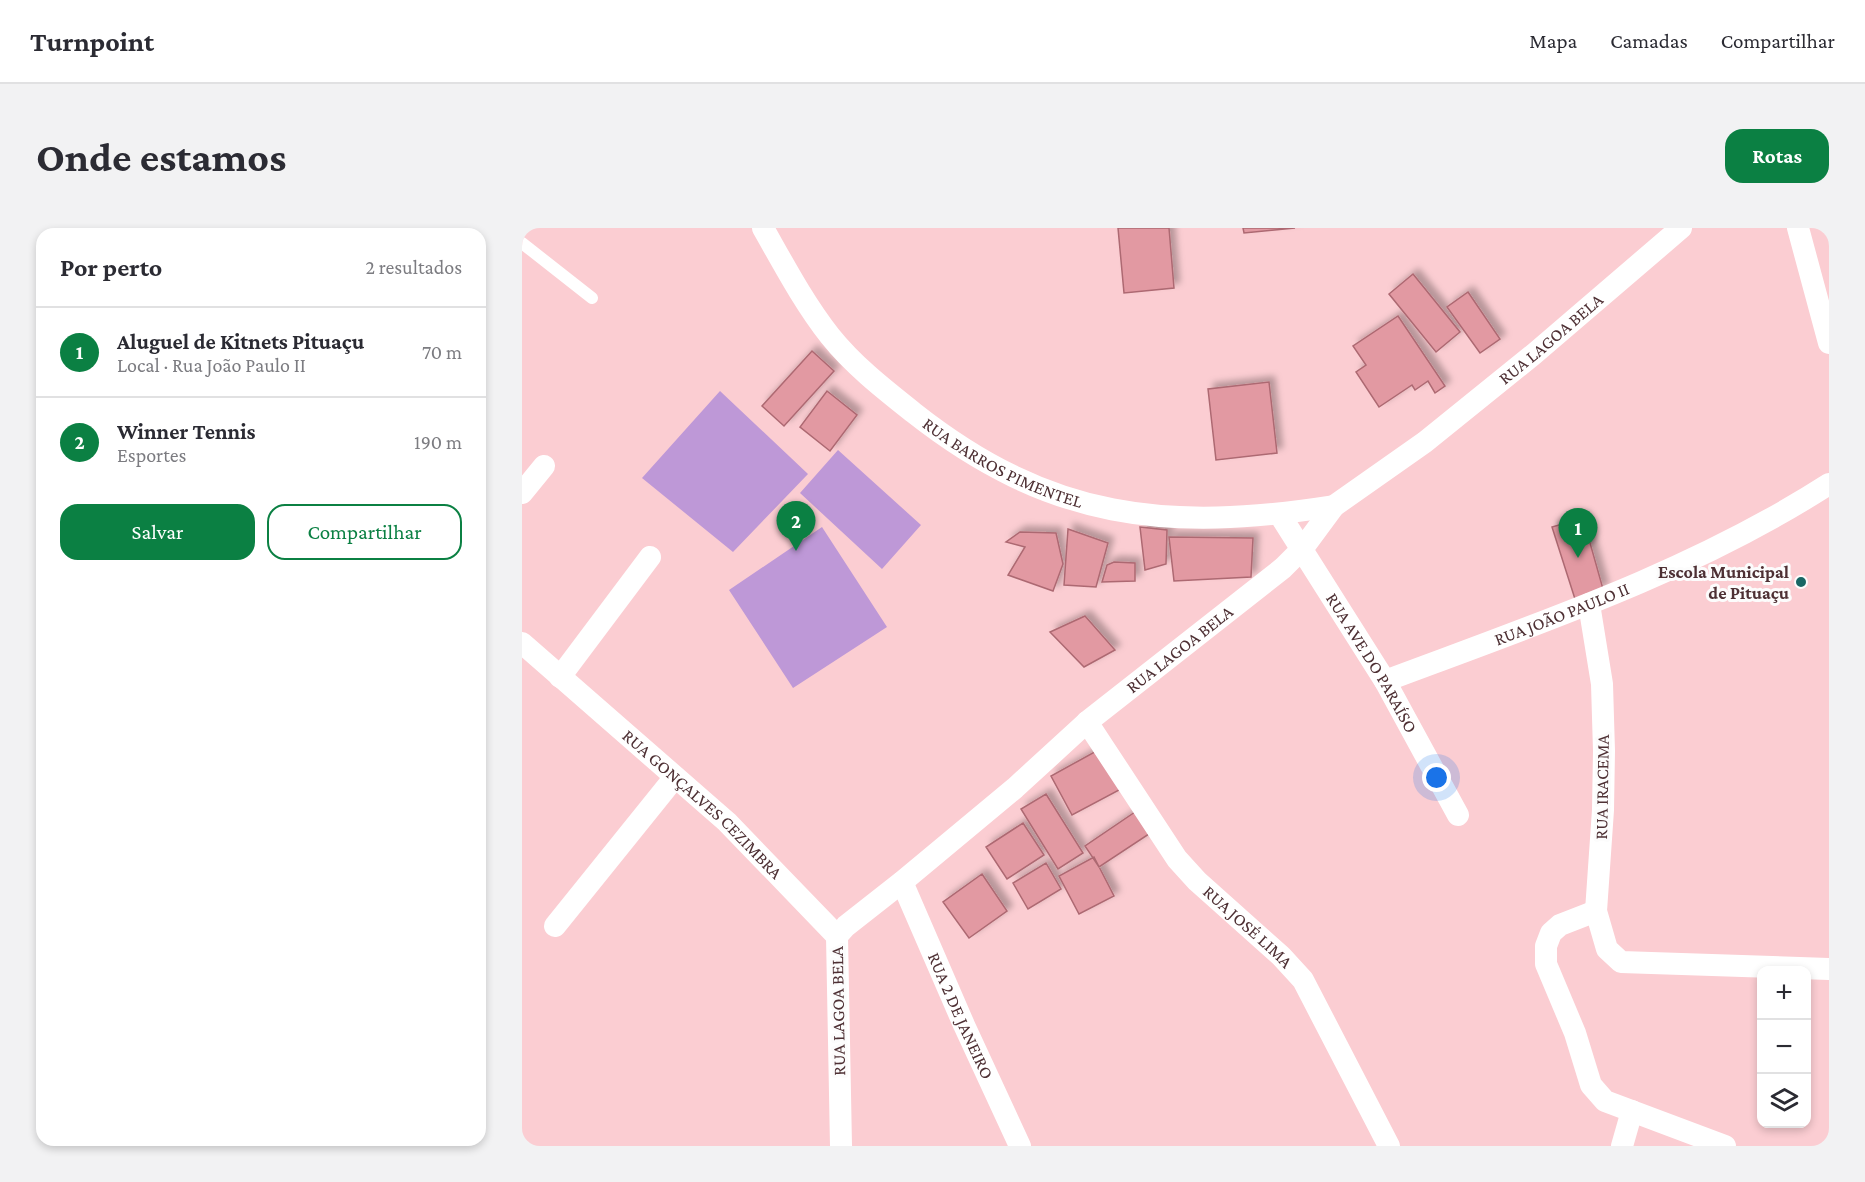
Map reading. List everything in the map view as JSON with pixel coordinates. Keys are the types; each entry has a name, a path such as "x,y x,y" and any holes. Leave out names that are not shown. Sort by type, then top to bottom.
{"street":[{"name":"RUA BARROS PIMENTEL","path":"764,228 803,297 831,337 878,385 970,454 1022,482 1067,499 1132,514 1218,519 1280,515 1334,506"},
{"name":"RUA LAGOA BELA","path":"841,1146 837,936 846,926 1015,788 1087,722 1283,568 1303,548 1334,506 1425,442 1534,354 1681,228"},
{"path":"1798,228 1829,343"},
{"path":"522,493 544,466"},
{"name":"RUA JOÃO PAULO II","path":"1385,681 1589,604 1695,559 1786,512 1829,484"},
{"name":"RUA AVE DO PARAÍSO","path":"1280,515 1385,681 1458,815"},
{"path":"560,677 650,557"},
{"name":"RUA IRACEMA","path":"1589,604 1602,684 1604,751 1603,810 1596,911 1607,949 1622,962 1829,969"},
{"name":"RUA GONÇALVES CEZIMBRA","path":"522,643 727,822 837,936"},
{"name":"RUA JOSÉ LIMA","path":"1087,722 1178,859 1227,909 1281,956 1303,980 1389,1146"},
{"path":"555,926 675,777"},
{"name":"RUA 2 DE JANEIRO","path":"902,882 1020,1146"},
{"path":"1596,911 1560,926 1551,933 1546,946 1546,964 1575,1033 1591,1085 1605,1101 1725,1146"},
{"path":"1622,1146 1632,1112"}],"lane":[{"path":"522,243 592,298"}],"shaded area":[{"path":"720,391 808,474 733,552 642,478"},
{"path":"838,450 921,525 882,569 800,493"},
{"path":"822,527 887,627 793,688 729,590"}],"building":[{"path":"1118,228 1169,228 1174,288 1124,293"},
{"path":"1243,228 1295,228 1244,233"},
{"path":"1413,274 1460,332 1436,352 1389,294"},
{"path":"1468,292 1500,339 1480,353 1447,307"},
{"path":"1398,316 1445,386 1435,393 1428,381 1415,390 1412,385 1379,407 1356,372 1366,365 1353,346"},
{"path":"812,351 834,371 784,426 762,406"},
{"path":"1269,382 1277,453 1216,460 1208,389"},
{"path":"827,391 857,415 830,451 800,427"},
{"path":"1583,518 1603,589 1575,599 1552,527"},
{"path":"1140,527 1167,530 1166,564 1145,570"},
{"path":"1068,529 1108,543 1096,587 1064,585"},
{"path":"1020,532 1056,533 1063,564 1053,591 1008,575 1025,547 1006,542"},
{"path":"1169,537 1253,538 1251,577 1174,581"},
{"path":"1114,562 1135,563 1135,581 1102,582 1107,565"},
{"path":"1085,616 1115,650 1084,667 1050,632"},
{"path":"1100,749 1121,789 1072,815 1051,776"},
{"path":"1046,794 1083,853 1058,869 1021,809"},
{"path":"1138,810 1152,832 1099,867 1085,846"},
{"path":"1023,823 1044,855 1007,879 986,847"},
{"path":"1094,857 1114,896 1079,914 1059,876"},
{"path":"1046,863 1061,889 1028,909 1013,883"},
{"path":"982,874 1007,911 969,938 943,902"}],"place":[{"name":"Winner Tennis","path":"796,551"},
{"name":"Aluguel de Kitnets Pituaçu","path":"1578,558"},
{"name":"Escola Municipal de Pituaçu","path":"1801,582"}]}
